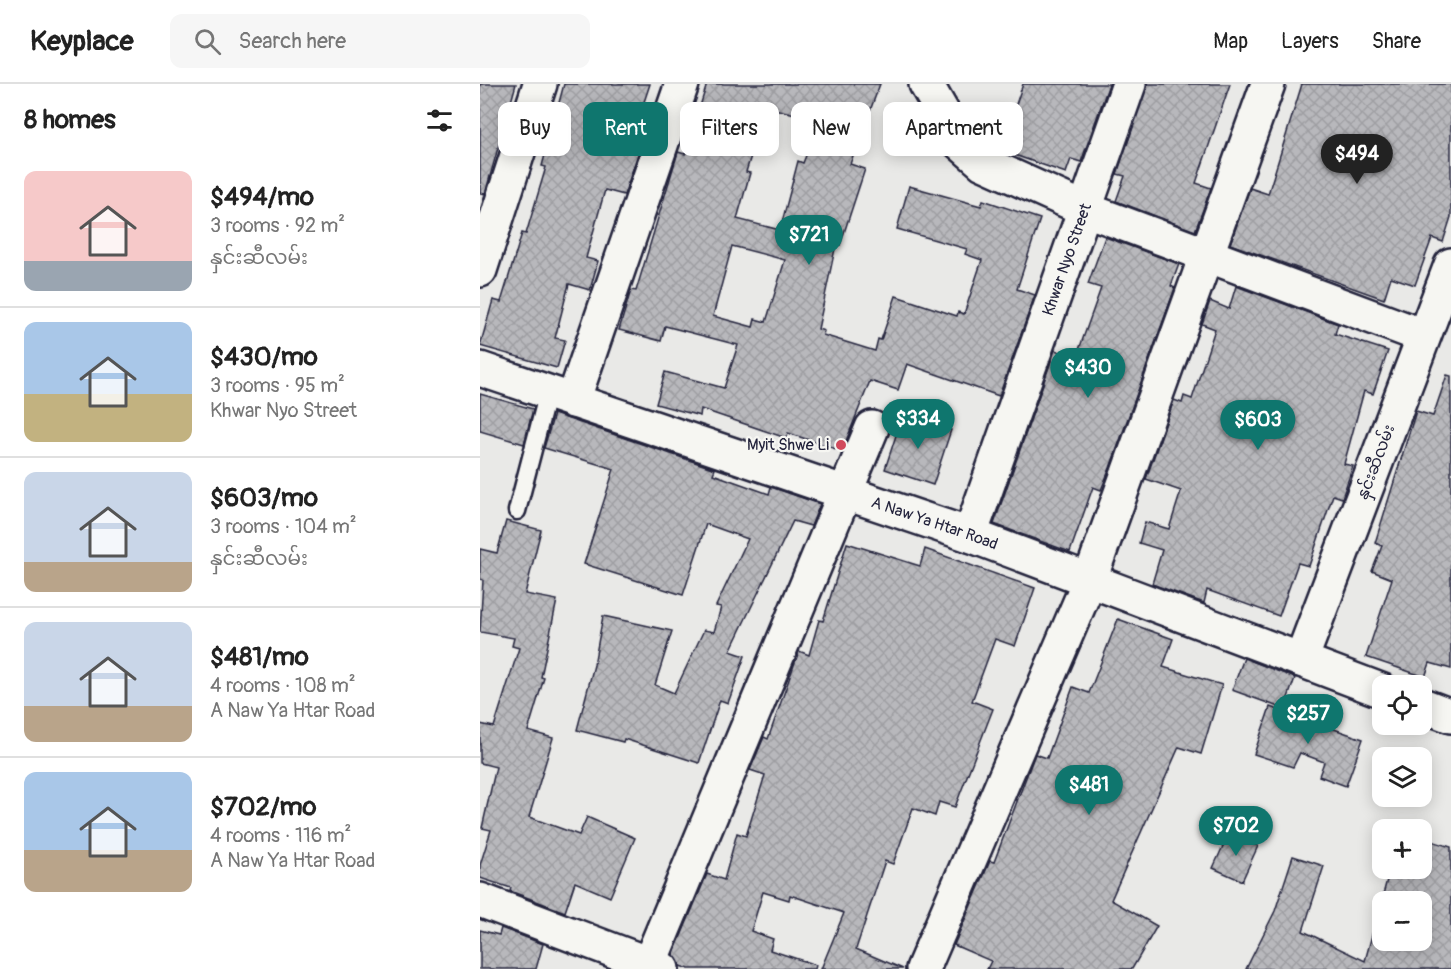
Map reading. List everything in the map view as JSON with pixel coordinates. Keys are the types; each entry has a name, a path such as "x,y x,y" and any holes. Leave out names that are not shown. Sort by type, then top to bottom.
{"street":[{"path":"480,270 540,84"},
{"path":"561,396 682,84"},
{"path":"926,84 960,143 984,163 1087,210 1423,336"},
{"name":"Khwar Nyo Street","path":"969,535 1087,210 1129,84"},
{"path":"923,969 1090,579 1268,84"},
{"name":"နှင်းဆီလမ်း","path":"1301,660 1451,265"},
{"name":"A Naw Ya Htar Road","path":"480,369 969,535 1372,687"},
{"path":"480,900 652,967 872,428"},
{"path":"1432,709 1451,716"}],"lane":[{"path":"517,511 561,396"}],"building":[{"path":"480,84 516,84 511,102 498,102 498,148 485,194 480,193"},
{"path":"564,84 650,84 644,102 583,102 583,156 637,156 624,195 605,190 586,258 598,261 590,290 569,284 555,338 565,340 557,368 480,346 493,300 501,302 522,233 526,234 546,167 542,166 545,156 571,156 571,102 559,102"},
{"path":"707,84 880,84 871,108 871,102 791,102 791,113 779,110 779,102 701,102"},
{"path":"1023,84 1109,84 1081,162 1071,159 1066,173 1017,156 1023,156 1023,102 1017,102"},
{"path":"1147,84 1230,84 1196,183 1211,188 1195,231 1116,201 1125,176 1117,174"},
{"path":"1302,84 1451,84 1451,217 1443,242 1432,238 1415,285 1391,277 1384,299 1230,244 1250,188 1268,194"},
{"path":"678,152 680,156 751,156 746,172 750,173 737,219 780,230 798,161 803,163 806,156 853,156 850,164 865,169 840,245 836,244 818,329 824,331 823,335 875,351 896,296 957,316 958,312 964,314 982,260 965,254 967,249 897,229 909,186 981,206 983,200 1040,219 1017,289 1035,295 999,396 907,364 898,390 870,381 842,451 788,433 786,438 701,409 700,416 656,404 665,372 724,388 738,345 665,326 661,341 619,330 631,290 636,291","holes":["732,246 785,260 766,322 755,319 753,327 713,316"]},
{"path":"1105,237 1179,264 1171,286 1175,288 1110,468 1101,490 1093,487 1070,552 994,524 1055,350 1076,358 1101,288 1088,284"},
{"path":"1236,286 1338,324 1335,334 1388,351 1373,394 1364,391 1344,464 1353,466 1342,498 1333,495 1309,566 1298,563 1279,616 1207,590 1204,603 1152,584 1162,550 1139,543 1145,522 1169,529 1181,491 1146,479 1174,400 1182,403 1184,396 1192,399 1215,329 1202,324 1210,301 1229,309"},
{"path":"1447,375 1451,376 1451,669 1430,663 1426,675 1419,675 1366,657 1392,579 1372,571 1382,546 1375,543 1416,411 1433,416"},
{"path":"480,394 533,409 524,444 480,431"},
{"path":"554,414 715,469 713,474 769,494 771,487 820,504 811,526 793,521 730,651 745,656 728,703 720,700 699,763 624,739 623,742 577,730 594,665 603,616 672,631 655,685 674,693 704,630 714,632 721,607 716,606 748,539 706,524 683,595 584,564 614,469 544,448"},
{"path":"903,414 951,430 933,485 885,469"},
{"path":"506,521 541,530 525,594 557,600 541,677 544,678 528,731 553,738 529,817 579,835 587,817 635,838 610,897 575,882 565,912 510,891 511,888 480,878 480,865 491,830 482,828 496,767 480,763 480,724 494,727 519,648 512,646 514,638 480,632 483,580 480,579 480,549 497,553"},
{"path":"847,543 920,566 925,549 1035,588 1015,646 995,639 972,701 993,709 955,807 939,802 935,816 913,808 893,864 885,861 856,949 903,969 821,969 844,913 790,895 789,900 763,892 751,931 773,939 770,950 816,965 815,969 689,969 680,966 673,955 707,874 724,880 737,833 746,836 765,775 750,770 764,737 768,739 799,651 809,655 819,620 823,621"},
{"path":"1118,619 1173,639 1163,667 1222,685 1201,754 1179,747 1111,900 1157,926 1132,969 987,969 991,961 954,945 990,861 994,862 1035,754 1047,758 1073,687 1089,693"},
{"path":"1244,658 1295,678 1284,709 1232,690"},
{"path":"1270,707 1363,739 1346,786 1319,776 1324,762 1300,753 1293,767 1254,754"},
{"path":"1229,833 1258,846 1242,881 1213,868"},
{"path":"1432,841 1451,847 1451,969 1246,969 1275,911 1293,856 1324,866 1303,931 1365,961 1372,935 1372,951 1432,951 1432,891 1384,891 1387,879 1432,879"},
{"path":"501,928 543,944 536,969 480,969 480,930 499,935"}],"place":[{"name":"Myit Shwe Li","path":"841,445"}]}
